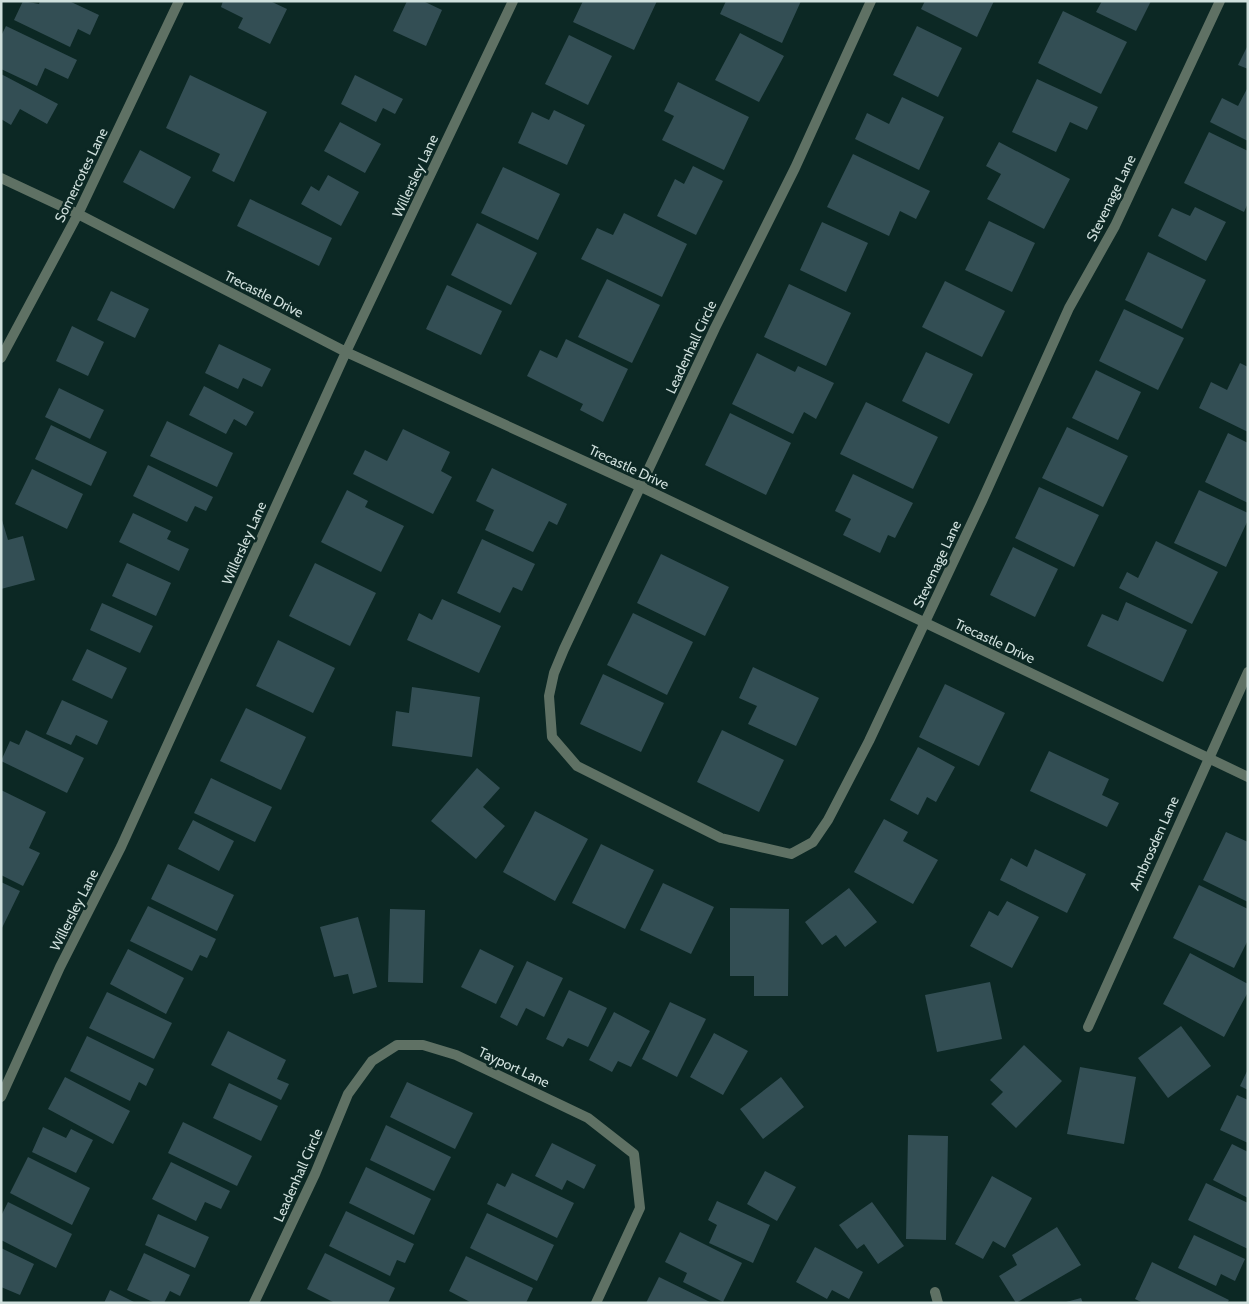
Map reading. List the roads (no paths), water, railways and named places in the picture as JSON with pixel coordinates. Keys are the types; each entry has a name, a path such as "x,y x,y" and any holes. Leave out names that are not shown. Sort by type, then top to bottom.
{"street":[{"name":"Somercotes Lane","path":"1,358 78,214 179,1"},
{"name":"Willersley Lane","path":"1,1097 60,968 121,847 346,352 513,1"},
{"name":"Leadenhall Circle","path":"549,709 552,680 564,649 715,328 795,168 871,1"},
{"name":"Stevenage Lane","path":"549,709 552,737 576,766 721,838 792,854 813,842 828,820 869,741 1069,308 1114,226 1220,1"},
{"name":"Trecastle Drive","path":"1,178 78,214 346,352 641,487 1248,777"},
{"name":"Ambrosden Lane","path":"1088,1027 1208,757 1248,672"},
{"name":"Tayport Lane","path":"372,1061 397,1045 423,1045 456,1055 588,1118 634,1154 640,1208 596,1303"},
{"name":"Leadenhall Circle","path":"254,1303 315,1174 348,1094 372,1061"},
{"path":"936,1292 938,1303"}]}
